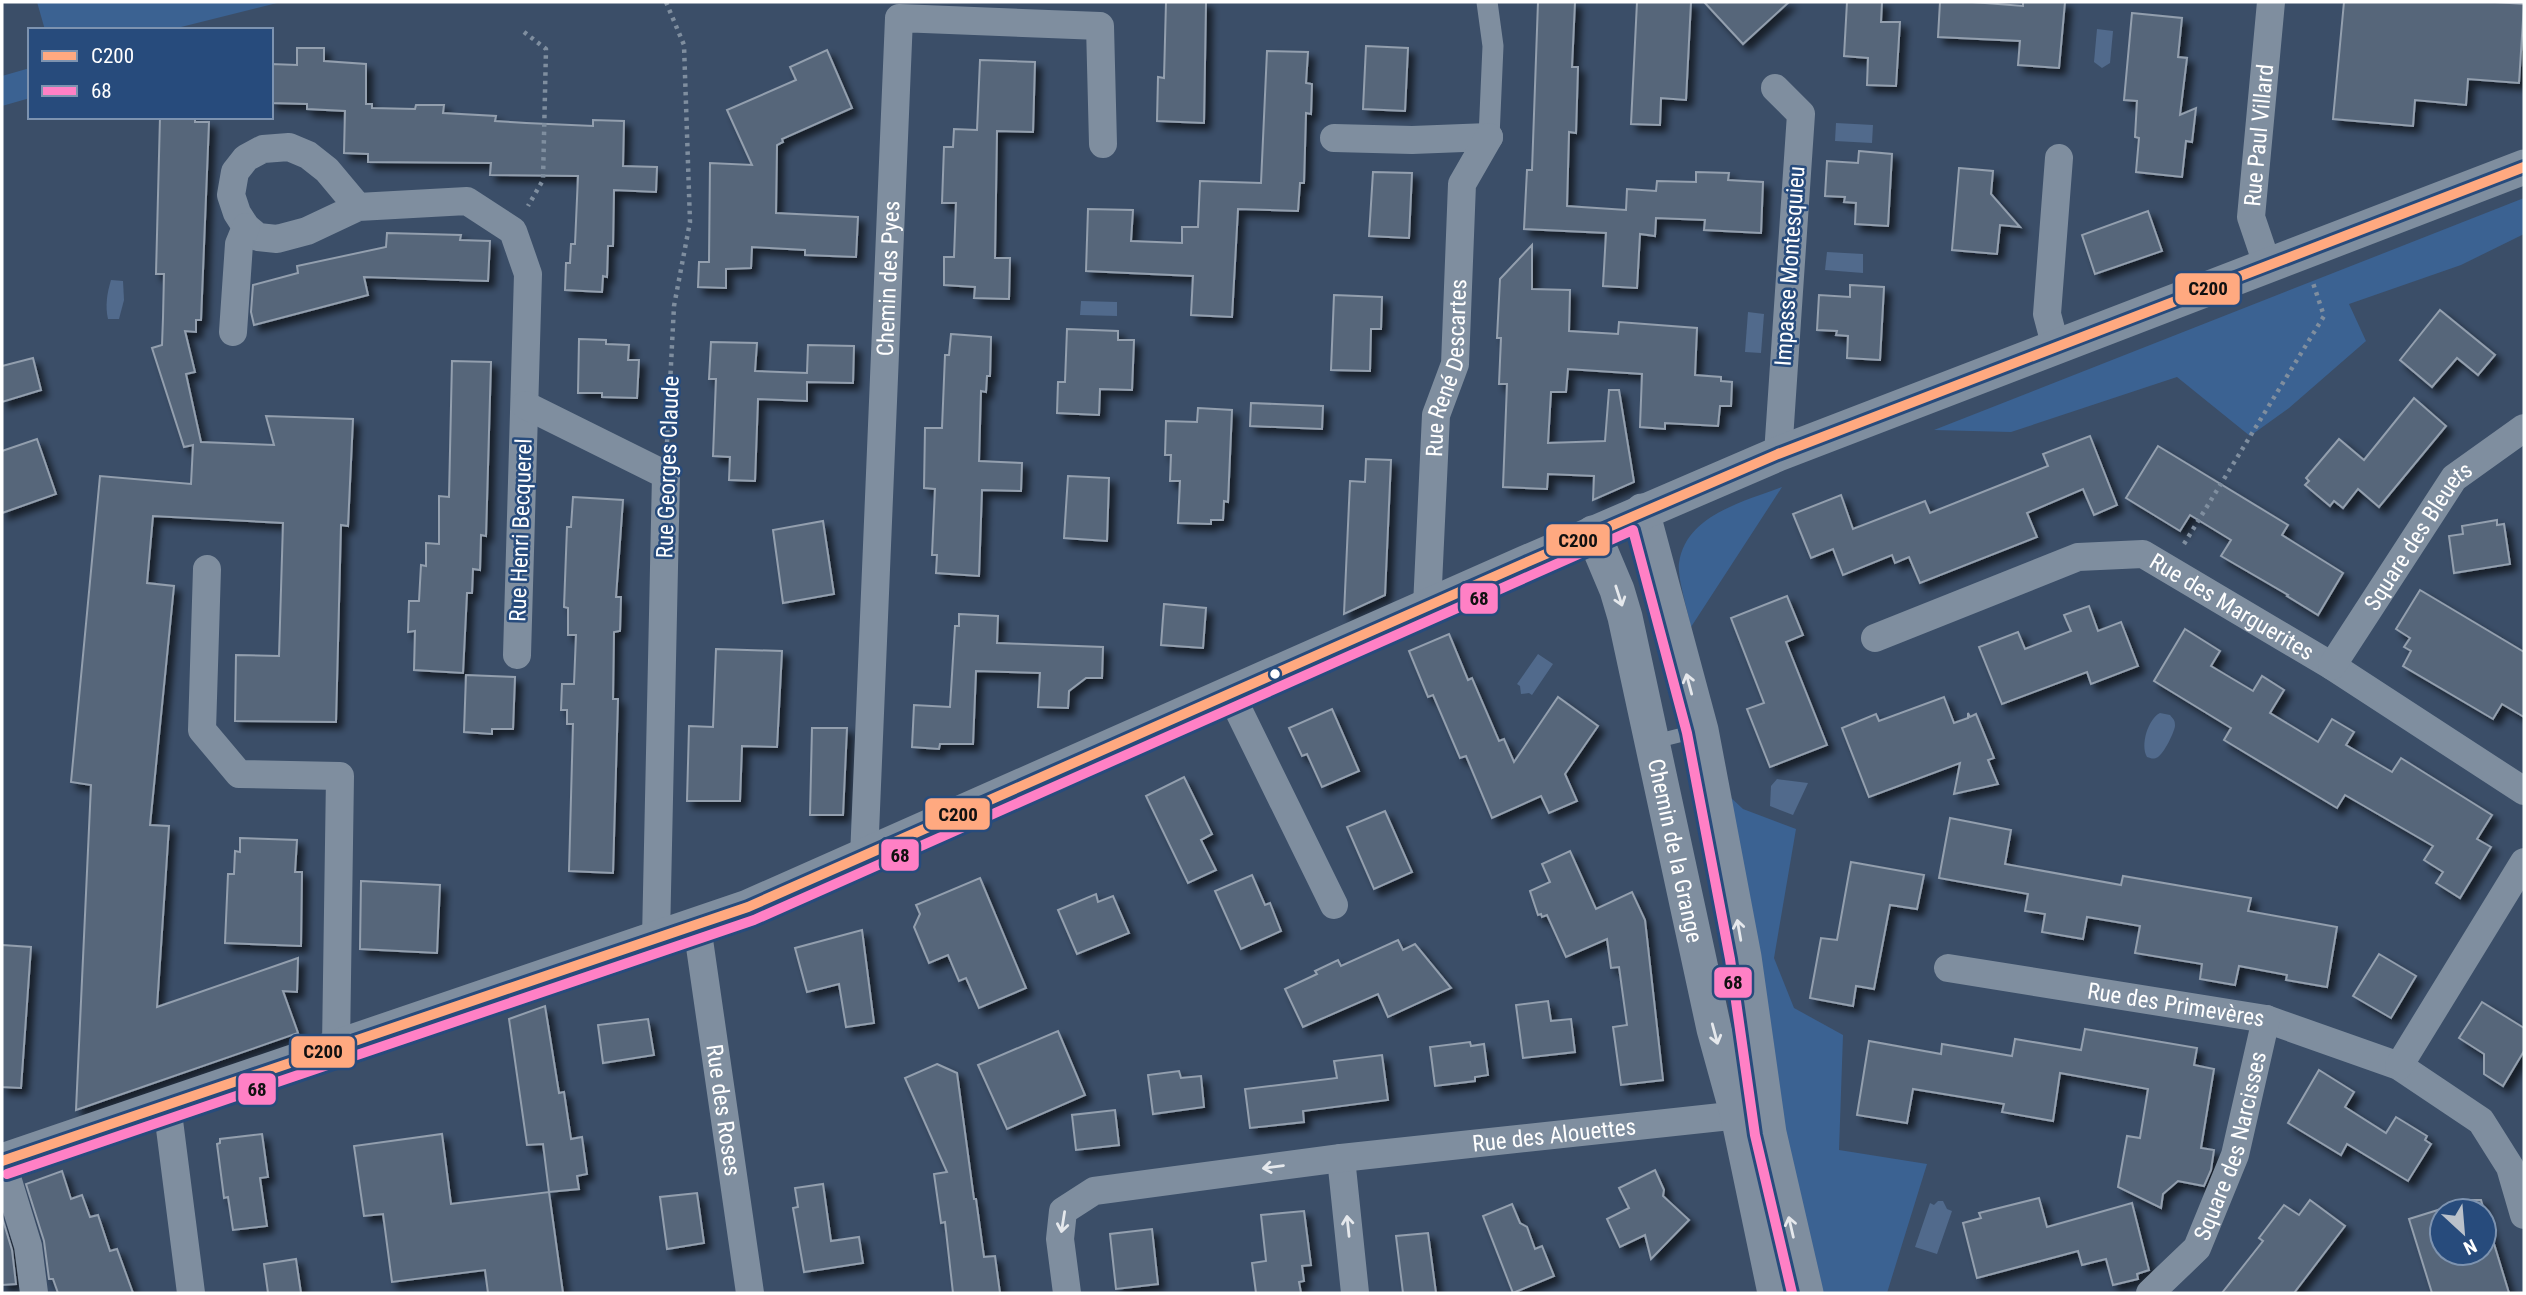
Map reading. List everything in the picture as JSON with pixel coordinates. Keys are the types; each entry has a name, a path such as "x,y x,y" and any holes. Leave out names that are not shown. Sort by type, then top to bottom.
{"street":[{"name":"Rue René Descartes","path":"1427,606 1436,415 1455,364 1462,184 1489,137 1493,46 1487,2"},
{"name":"Rue Paul Villard","path":"2267,267 2251,218 2271,2"},
{"name":"Chemin des Pyes","path":"864,857 899,18 1100,26 1103,144"},
{"name":"Impasse Montesquieu","path":"1774,88 1801,114 1778,454"},
{"path":"1334,138 1412,140 1489,137"},
{"path":"359,207 327,170 308,155 289,147 263,149 246,158 235,172 231,195 237,213 246,227 258,237 276,239 307,231 359,207 467,201 513,232"},
{"path":"2056,348 2047,314 2059,158"},
{"path":"34,1293 28,1246 2,1161 748,907 1642,511 1778,454 2524,167"},
{"path":"233,332 239,244 246,227"},
{"name":"Rue Henri Becquerel","path":"513,232 528,275 517,655"},
{"name":"Rue Henri Becquerel","path":"525,405 666,475"},
{"name":"Square des Bleuets","path":"2332,666 2454,478 2524,428"},
{"name":"Rue Georges Claude","path":"656,938 666,475"},
{"name":"Chemin de la Grange","path":"1642,511 1701,730 1744,957 1752,1114 1775,1293"},
{"name":"Chemin de la Grange","path":"1593,533 1617,590 1625,617 1714,1030 1752,1114 1806,1293"},
{"name":"Rue des Marguerites","path":"1875,639 2078,557 2143,554 2332,666 2524,791"},
{"path":"207,569 202,730 239,775 341,776 336,1046"},
{"path":"1230,693 1334,905"},
{"path":"2399,1066 2524,862"},
{"name":"Rue des Roses","path":"696,926 750,1293"},
{"name":"Rue des Primevères","path":"1948,968 2266,1019 2399,1066 2481,1121 2510,1167 2524,1215"},
{"name":"Square des Narcisses","path":"2150,1293 2197,1248 2235,1155 2266,1019"},
{"path":"167,1105 191,1293"},
{"name":"Rue des Alouettes","path":"1067,1293 1060,1239 1063,1211 1094,1191 1341,1158 1752,1114"},
{"path":"1341,1158 1354,1293"}],"lane":[{"path":"1651,742 1701,730"}],"path":[{"name":"Rue Georges Claude","path":"666,2 684,45 691,222 674,306 666,475"},
{"path":"513,232 543,180 546,48 524,32"},
{"path":"2169,569 2323,316 2304,253"}],"shaded area":[{"path":"37,2 281,2 177,28 44,28"},
{"path":"2097,29 2113,31 2110,63 2102,68 2094,62"},
{"path":"28,69 28,99 2,106 2,76"},
{"path":"1836,123 1873,125 1872,143 1835,141"},
{"path":"2524,198 2524,234 2461,265 2349,304 2366,341 2289,408 2250,436 2177,377 2011,432 1934,430"},
{"path":"1827,252 1863,254 1863,273 1825,270"},
{"path":"111,280 123,281 124,300 119,319 108,319 107,300"},
{"path":"1081,301 1117,302 1117,316 1080,315"},
{"path":"1748,312 1764,314 1761,353 1745,352"},
{"path":"1782,487 1691,627 1679,563 1684,547 1693,533 1704,522 1734,505"},
{"path":"1538,654 1553,664 1532,695 1521,694 1517,684"},
{"path":"2160,713 2170,715 2175,726 2171,738 2158,757 2147,757 2145,739 2149,726"},
{"path":"1777,779 1808,783 1793,815 1770,806 1771,786"},
{"path":"1728,795 1743,809 1796,829 1774,958 1794,1008 1843,1035 1839,1150 1927,1164 1887,1293 1821,1293 1787,1140"},
{"path":"1943,1201 1947,1209 1952,1211 1937,1254 1915,1247 1930,1203 1934,1205"}],"building":[{"path":"1166,2 1206,2 1204,123 1157,121 1158,77 1164,78"},
{"path":"1538,2 1575,2 1572,67 1578,67 1576,133 1569,132 1567,206 1626,210 1627,189 1656,191 1657,181 1696,182 1696,172 1729,173 1728,180 1763,182 1761,233 1704,230 1705,220 1656,218 1655,236 1640,234 1637,288 1603,286 1606,233 1524,229 1527,170 1532,170"},
{"path":"1637,2 1691,2 1686,100 1661,98 1660,125 1631,124"},
{"path":"1704,2 1789,2 1743,44"},
{"path":"1847,2 1882,2 1881,22 1900,22 1896,86 1867,85 1868,58 1844,56"},
{"path":"1940,2 2023,6 2023,2 2065,2 2059,68 2018,65 2020,41 1938,37"},
{"path":"2344,2 2524,4 2519,83 2468,79 2466,105 2415,100 2413,126 2333,119"},
{"path":"2132,13 2182,18 2178,57 2187,58 2180,115 2196,108 2192,142 2186,141 2182,177 2136,172 2139,138 2135,137 2137,101 2124,100"},
{"path":"1366,46 1408,48 1405,111 1363,109"},
{"path":"297,48 324,48 324,61 366,64 366,104 372,104 372,108 415,109 416,105 444,105 443,113 496,116 495,121 526,123 593,126 593,120 624,121 623,166 657,167 656,192 614,190 613,246 608,246 607,277 603,276 602,292 565,290 566,263 570,263 571,244 575,244 578,176 490,175 491,163 368,162 368,154 344,153 345,111 307,109 307,104 273,103 273,64 297,65"},
{"path":"827,50 852,108 782,139 783,142 777,145 776,213 858,217 856,257 805,255 805,250 752,247 751,268 726,269 726,288 698,287 699,262 709,262 710,163 752,165 727,110 796,80 790,67"},
{"path":"1267,51 1308,52 1306,83 1312,84 1311,114 1306,113 1304,183 1300,183 1298,211 1238,209 1232,317 1191,315 1193,276 1086,271 1088,209 1133,210 1131,241 1182,243 1182,227 1198,227 1200,181 1261,183"},
{"path":"980,60 1035,62 1033,132 997,131 995,258 1010,258 1009,299 974,298 975,287 944,285 944,257 954,257 956,203 942,203 944,147 953,147 954,129 977,130"},
{"path":"160,119 195,119 195,122 209,122 201,320 196,320 196,332 185,331 195,372 186,374 201,442 274,445 266,416 353,419 348,526 341,525 336,722 235,721 236,655 279,656 283,523 153,516 147,583 174,586 150,825 169,826 157,1007 298,958 297,992 283,991 298,1033 76,1110 91,785 71,782 100,476 191,484 193,445 184,447 152,348 162,345 164,274 156,274"},
{"path":"1859,151 1892,154 1888,226 1855,224 1856,203 1844,202 1845,197 1825,196 1827,161 1858,163"},
{"path":"1959,168 1993,171 1991,194 2020,227 2000,225 1997,254 1952,250"},
{"path":"1373,172 1412,173 1409,238 1369,236"},
{"path":"2148,211 2162,251 2095,274 2082,235"},
{"path":"387,233 461,235 460,240 490,241 488,281 364,277 368,295 254,325 251,312 253,285 298,273 297,266 386,247"},
{"path":"1532,245 1532,289 1570,290 1569,331 1618,334 1619,322 1697,328 1695,375 1721,377 1721,381 1732,382 1731,406 1720,406 1718,426 1665,423 1665,429 1640,427 1642,374 1568,369 1566,392 1551,392 1548,443 1605,441 1609,390 1619,390 1634,482 1593,500 1594,476 1548,474 1547,489 1503,487 1507,384 1499,384 1501,338 1497,338 1500,279"},
{"path":"1850,285 1884,287 1880,360 1847,358 1848,336 1836,335 1837,331 1817,330 1819,295 1850,297"},
{"path":"1334,295 1382,297 1381,329 1371,329 1370,371 1331,370"},
{"path":"2440,310 2495,355 2478,375 2457,358 2432,387 2400,360"},
{"path":"1067,329 1118,331 1118,340 1134,340 1132,390 1100,389 1099,415 1057,413 1058,382 1065,382"},
{"path":"951,334 991,337 990,376 987,376 986,392 981,391 979,461 1022,463 1021,491 982,490 979,576 936,573 937,555 932,555 935,489 924,488 925,428 942,428 945,355 949,355"},
{"path":"579,339 606,340 606,344 629,345 628,360 639,360 637,398 578,393"},
{"path":"711,342 757,343 755,371 807,373 808,345 854,346 853,383 807,382 807,401 758,399 755,481 729,480 730,457 713,456 716,379 709,379"},
{"path":"33,358 41,390 2,402 2,366"},
{"path":"452,361 491,362 486,536 481,535 480,570 473,569 472,593 467,593 463,673 414,670 415,631 408,632 409,601 419,601 421,565 426,566 426,543 439,544 439,496 449,497"},
{"path":"2414,398 2446,426 2379,507 2358,489 2343,508 2334,501 2330,506 2305,485 2309,481 2306,478 2339,439 2364,460"},
{"path":"1251,403 1323,406 1322,429 1250,426"},
{"path":"1198,408 1232,410 1228,502 1224,501 1223,520 1211,520 1211,524 1178,523 1180,481 1170,481 1171,455 1165,455 1166,421 1197,422"},
{"path":"2090,436 2117,505 2094,515 2083,489 2027,513 2037,537 1920,583 1909,557 1895,563 1892,555 1843,575 1833,549 1811,558 1793,514 1841,495 1853,529 1925,501 1930,513 2048,466 2043,454"},
{"path":"37,439 56,494 2,513 2,451"},
{"path":"2158,446 2288,525 2282,535 2343,573 2318,615 2221,556 2231,540 2190,515 2180,531 2126,498"},
{"path":"1366,459 1391,460 1385,595 1344,614 1350,481 1365,482"},
{"path":"1068,476 1109,478 1107,541 1064,538"},
{"path":"573,497 623,500 616,597 621,597 620,631 614,632 613,699 618,699 613,873 569,871 573,724 567,724 567,710 561,710 562,684 574,684 576,635 568,635 568,608 564,607 567,527 571,527"},
{"path":"2497,520 2497,525 2504,524 2510,564 2454,573 2449,536 2463,534 2462,526"},
{"path":"823,521 834,594 783,603 773,530"},
{"path":"2420,590 2524,652 2524,717 2502,704 2493,719 2403,666 2411,651 2404,647 2410,638 2396,629"},
{"path":"1787,596 1803,635 1786,642 1827,745 1770,767 1747,709 1764,703 1731,618"},
{"path":"1164,604 1206,608 1203,648 1161,645"},
{"path":"2089,606 2098,631 2121,622 2138,666 2091,684 2087,672 2002,704 1979,647 2018,632 2025,649 2071,631 2064,615"},
{"path":"959,614 998,616 997,643 1103,647 1102,678 1086,678 1069,691 1068,708 1038,707 1040,673 976,671 973,744 940,744 939,749 912,747 914,705 950,707 955,626 959,626"},
{"path":"2185,629 2220,651 2211,666 2253,691 2262,676 2284,690 2270,713 2318,742 2332,719 2354,732 2346,745 2392,772 2401,758 2492,815 2477,839 2491,847 2460,898 2436,883 2443,872 2424,860 2433,846 2345,795 2337,808 2224,740 2231,728 2154,681"},
{"path":"1449,634 1468,680 1472,678 1499,741 1504,739 1514,762 1558,697 1598,726 1565,774 1577,801 1549,813 1541,796 1492,818 1466,756 1460,758 1433,695 1428,697 1409,651"},
{"path":"716,649 782,651 777,747 742,746 740,801 687,801 689,726 713,727"},
{"path":"466,675 515,677 513,729 492,729 492,734 464,732"},
{"path":"1944,697 1954,723 1968,718 1968,713 1970,717 1976,714 1994,758 1988,760 1998,784 1954,794 1960,763 1869,797 1842,728 1876,714 1879,721"},
{"path":"1332,709 1359,771 1322,787 1307,754 1302,756 1289,728"},
{"path":"812,728 847,728 843,815 810,815"},
{"path":"1184,777 1212,834 1201,840 1216,870 1188,883 1146,796"},
{"path":"1385,811 1412,872 1374,889 1347,827"},
{"path":"1950,818 2011,830 2005,864 2121,885 2123,876 2251,898 2248,911 2337,927 2327,987 2286,980 2287,975 2239,966 2235,985 2200,979 2202,964 2135,953 2140,926 2087,917 2083,939 2042,932 2045,914 2025,911 2028,894 1939,878"},
{"path":"240,838 297,840 295,872 302,872 301,946 225,943 228,874 234,874 235,851 240,852"},
{"path":"1570,851 1596,909 1632,892 1645,920 1663,1080 1621,1085 1613,1027 1627,1025 1619,967 1611,968 1607,939 1566,957 1547,915 1538,915 1530,891 1550,882 1542,864"},
{"path":"1851,862 1924,875 1917,909 1890,905 1874,989 1856,986 1853,1006 1810,998 1821,938 1837,940"},
{"path":"1252,875 1265,905 1270,903 1281,931 1241,949 1215,891"},
{"path":"980,878 1026,988 979,1008 966,978 959,981 948,955 929,963 914,927 920,914 916,905"},
{"path":"361,881 440,885 437,953 360,949"},
{"path":"1096,894 1098,902 1113,896 1129,933 1077,954 1058,910"},
{"path":"862,930 874,1023 846,1027 839,984 807,992 795,948"},
{"path":"1398,940 1403,950 1415,944 1451,988 1388,1017 1378,994 1303,1027 1285,989 1317,974 1315,971 1338,960 1341,966"},
{"path":"2,945 31,947 21,1088 2,1087"},
{"path":"2379,954 2416,976 2391,1018 2353,996"},
{"path":"1548,1001 1551,1021 1571,1019 1575,1052 1523,1058 1516,1005"},
{"path":"2482,1002 2524,1028 2524,1051 2503,1086 2484,1074 2484,1054 2459,1038"},
{"path":"545,1006 559,1093 564,1092 571,1139 582,1137 587,1174 577,1176 579,1189 549,1192 543,1144 527,1145 509,1019"},
{"path":"648,1019 654,1055 603,1063 598,1025"},
{"path":"2085,1029 2197,1048 2194,1065 2214,1069 2201,1148 2214,1150 2211,1170 2204,1186 2178,1181 2163,1194 2161,1208 2118,1187 2127,1136 2140,1138 2148,1089 2060,1073 2053,1121 2002,1112 2004,1104 1913,1089 1907,1123 1857,1115 1869,1041 1941,1054 1942,1044 2012,1056 2015,1039 2081,1050"},
{"path":"1058,1031 1085,1095 1007,1129 978,1065"},
{"path":"1470,1042 1471,1046 1484,1044 1488,1075 1475,1077 1475,1081 1435,1086 1430,1047"},
{"path":"1382,1055 1388,1100 1303,1111 1304,1122 1250,1128 1245,1089 1337,1078 1334,1061"},
{"path":"937,1064 957,1073 984,1257 995,1256 1000,1293 953,1293 945,1222 941,1223 934,1174 947,1172 905,1078"},
{"path":"2319,1070 2354,1092 2345,1107 2386,1133 2396,1117 2427,1136 2425,1140 2431,1144 2408,1181 2347,1144 2341,1155 2288,1123"},
{"path":"1179,1071 1181,1078 1201,1076 1204,1107 1153,1114 1148,1075"},
{"path":"1115,1110 1119,1145 1076,1150 1072,1115"},
{"path":"262,1134 268,1177 260,1178 267,1226 233,1230 228,1197 224,1198 217,1144 220,1139"},
{"path":"442,1134 451,1204 549,1192 563,1293 488,1293 485,1270 392,1282 383,1214 364,1216 354,1146"},
{"path":"1655,1170 1664,1190 1663,1196 1689,1220 1651,1259 1645,1235 1620,1247 1607,1219 1629,1208 1619,1188"},
{"path":"62,1171 71,1199 82,1195 90,1217 98,1215 110,1251 117,1249 133,1293 58,1293 53,1279 49,1279 44,1241 26,1184"},
{"path":"823,1184 831,1241 859,1237 863,1263 804,1272 793,1208 798,1207 795,1188"},
{"path":"697,1193 704,1243 667,1249 660,1197"},
{"path":"2039,1198 2047,1227 2132,1203 2149,1270 2137,1274 2138,1279 2113,1285 2106,1259 2082,1265 2078,1251 1977,1278 1963,1223 1981,1218 1979,1213"},
{"path":"2310,1200 2345,1226 2294,1293 2222,1293 2263,1241 2259,1238 2284,1205 2299,1215"},
{"path":"1512,1204 1520,1223 1527,1227 1535,1249 1542,1246 1554,1276 1513,1293 1483,1216"},
{"path":"1304,1211 1311,1265 1302,1266 1304,1281 1299,1282 1301,1293 1256,1293 1252,1263 1266,1261 1261,1215"},
{"path":"2428,1213 2428,1267 2498,1267 2498,1256 2509,1293 2432,1293 2409,1219"},
{"path":"2,1217 12,1250 16,1284 2,1285"},
{"path":"1152,1229 1158,1284 1116,1289 1110,1234"},
{"path":"1428,1233 1436,1293 1403,1293 1396,1236"},
{"path":"296,1259 301,1293 268,1293 264,1264"}],"transit line":[{"name":"C200","path":"2,1161 748,907 1778,454 2524,167"},
{"name":"68","path":"7,1174 754,920 1633,530 1687,733 1730,959 1755,1135 1792,1293"}]}
